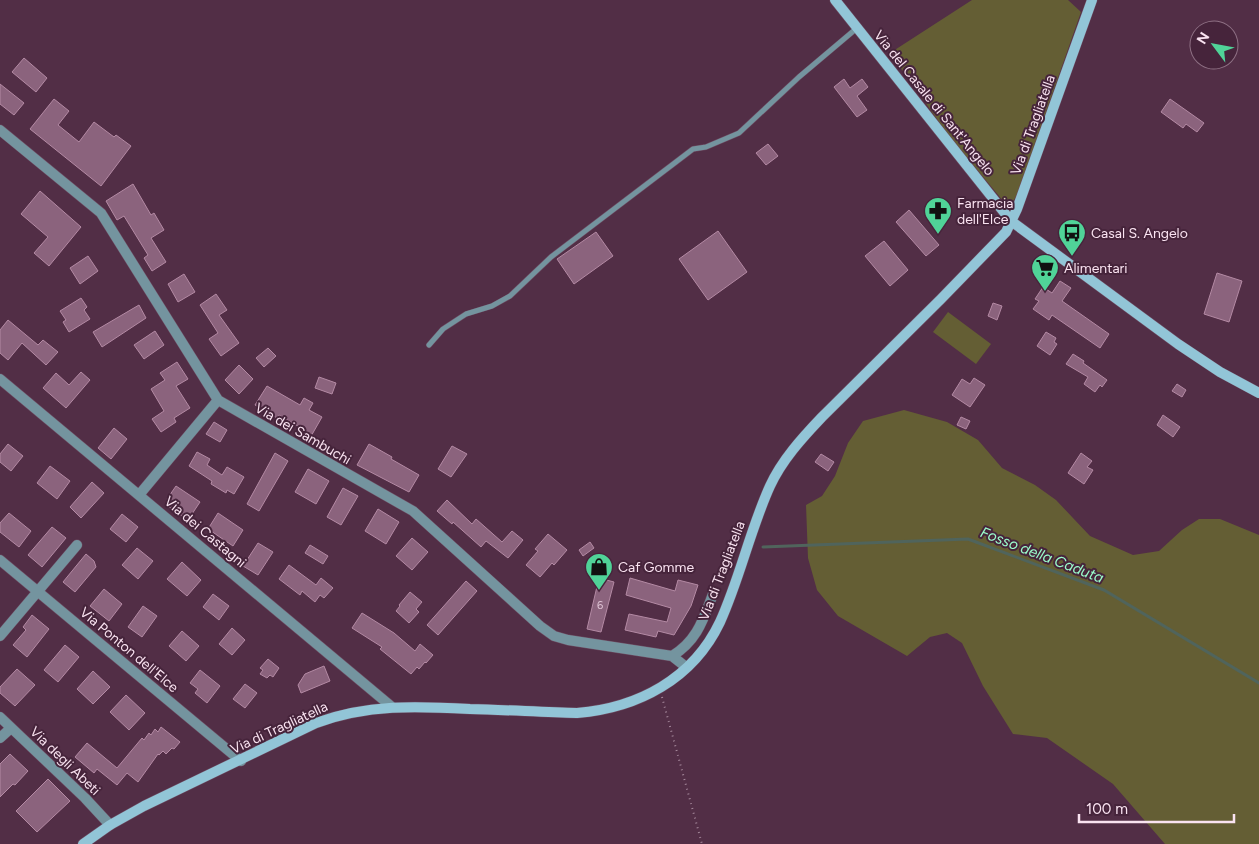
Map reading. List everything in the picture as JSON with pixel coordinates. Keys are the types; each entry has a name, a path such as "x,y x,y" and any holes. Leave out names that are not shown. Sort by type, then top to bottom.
{"street":[{"name":"Via del Casale di Sant'Angelo","path":"836,0 1012,221 1178,344 1220,372 1259,393"},
{"name":"Via di Tragliatella","path":"83,844 144,806 286,737 334,716 359,710 392,707 597,712 660,690 704,648 720,622 760,511 771,485 786,459 803,437 942,299 1006,232 1039,151 1092,0"},
{"name":"Via dei Sambuchi","path":"0,130 101,213 218,400 412,511 540,626 554,636 568,640 672,656 686,667"},
{"name":"Via dei Castagni","path":"0,379 392,707"},
{"path":"139,495 218,400"},
{"path":"0,636 77,545"},
{"name":"Via Ponton dell'Elce","path":"0,560 240,761"},
{"path":"672,656 686,647 693,638 713,594"},
{"name":"Via degli Abeti","path":"0,717 84,798 110,826"},
{"path":"0,738 11,728"}],"lane":[{"path":"429,346 443,328 466,314 492,306 510,296 551,257 692,149 706,147 739,132 857,28"}],"path":[{"path":"660,690 702,844"}],"shaded area":[{"path":"972,0 1068,0 1081,12 1017,195 1012,203 1004,202 949,136 890,53"},
{"path":"948,312 991,344 976,364 933,332"},
{"path":"904,410 947,422 978,440 1002,468 1035,485 1056,500 1090,536 1133,555 1159,551 1182,530 1199,519 1220,519 1259,535 1259,844 1165,844 1113,784 1047,738 1013,734 983,686 962,643 947,633 930,637 907,656 838,616 817,590 808,558 806,505 822,496 835,476 848,443 863,421"}],"building":[{"path":"24,58 47,78 36,92 12,72"},
{"path":"844,79 850,88 862,79 868,87 857,96 867,110 857,117 834,87"},
{"path":"0,84 24,103 14,115 0,104"},
{"path":"54,99 69,111 58,125 79,142 94,122 114,137 116,135 131,146 101,186 30,129"},
{"path":"1170,99 1204,123 1197,132 1186,124 1183,128 1161,112"},
{"path":"768,144 778,156 766,165 756,153"},
{"path":"133,184 151,215 154,213 164,230 151,238 166,262 152,271 144,258 148,255 124,216 117,220 106,201"},
{"path":"40,191 81,227 49,266 34,253 48,237 21,214"},
{"path":"909,210 939,245 926,256 896,222"},
{"path":"718,231 747,272 708,300 679,259"},
{"path":"596,232 613,256 574,284 557,259"},
{"path":"884,241 908,270 890,286 865,256"},
{"path":"88,256 98,271 80,284 70,268"},
{"path":"1217,273 1242,281 1229,322 1204,314"},
{"path":"184,274 195,292 178,302 168,284"},
{"path":"1060,281 1071,288 1062,301 1109,334 1100,348 1052,315 1049,320 1033,309 1039,301 1035,299 1043,287 1052,293"},
{"path":"216,294 227,310 219,315 239,343 221,356 209,339 218,333 200,305"},
{"path":"81,298 87,307 84,310 90,319 69,332 63,322 66,320 60,311"},
{"path":"993,303 1002,306 997,320 988,316"},
{"path":"139,305 146,318 102,347 93,332"},
{"path":"8,320 38,345 43,340 58,352 46,365 22,343 8,360 0,353 0,330"},
{"path":"155,331 164,345 144,359 134,345"},
{"path":"1046,332 1056,338 1054,342 1057,344 1050,355 1037,346"},
{"path":"268,348 276,356 264,367 256,358"},
{"path":"1073,354 1107,380 1102,387 1100,385 1095,392 1084,384 1088,377 1066,364"},
{"path":"177,362 188,379 176,386 190,408 174,418 176,422 161,432 152,419 164,411 151,389 165,380 160,373"},
{"path":"239,365 253,379 239,394 225,380"},
{"path":"81,372 90,380 66,408 43,388 56,373 69,385"},
{"path":"319,377 336,383 332,394 315,388"},
{"path":"974,378 985,385 970,407 952,395 962,379 970,384"},
{"path":"1177,384 1186,390 1182,397 1172,391"},
{"path":"267,386 300,405 304,398 313,403 309,410 322,417 310,438 301,433 303,429 279,415 277,418 255,405"},
{"path":"1163,415 1180,427 1173,437 1157,425"},
{"path":"961,417 970,421 966,429 957,425"},
{"path":"214,422 227,430 220,442 206,434"},
{"path":"114,428 127,439 111,459 98,448"},
{"path":"8,444 23,456 11,471 0,462 0,454"},
{"path":"369,444 419,475 409,492 357,465"},
{"path":"452,446 467,454 451,477 438,469"},
{"path":"197,452 210,459 207,465 222,475 227,467 244,477 234,494 227,490 226,493 211,484 212,481 189,466"},
{"path":"275,453 288,461 259,511 247,504"},
{"path":"1081,453 1092,461 1087,467 1093,470 1084,484 1068,473"},
{"path":"821,454 834,462 828,471 815,462"},
{"path":"50,466 70,481 57,499 37,483"},
{"path":"308,469 329,481 316,504 295,492"},
{"path":"92,482 104,493 81,518 70,507"},
{"path":"176,486 200,502 188,520 170,508 167,499"},
{"path":"343,488 358,496 341,525 327,517"},
{"path":"447,500 472,524 476,519 502,542 512,531 523,540 508,558 486,541 481,547 453,522 452,524 437,511"},
{"path":"378,509 399,522 386,544 365,531"},
{"path":"9,513 31,531 19,547 0,532 0,523"},
{"path":"218,513 243,530 233,546 208,529"},
{"path":"122,514 138,527 126,542 110,529"},
{"path":"52,527 66,538 42,567 28,555"},
{"path":"548,534 567,550 540,577 526,565 538,551 535,549"},
{"path":"412,538 428,552 412,570 396,556"},
{"path":"590,542 594,548 583,556 579,550"},
{"path":"258,543 273,552 258,575 243,566"},
{"path":"310,545 328,556 323,564 305,553"},
{"path":"137,548 153,561 138,579 122,565"},
{"path":"86,554 94,561 96,567 75,592 63,582"},
{"path":"182,562 201,580 187,596 167,579"},
{"path":"289,565 316,585 321,578 333,588 324,598 320,595 315,602 302,591 300,595 279,579"},
{"path":"599,578 614,582 601,632 587,629"},
{"path":"630,578 675,591 678,580 698,585 691,606 674,635 658,631 656,637 625,630 629,614 667,622 671,608 626,595"},
{"path":"466,581 477,591 438,635 427,625"},
{"path":"104,589 122,604 109,621 90,606"},
{"path":"410,592 422,602 416,609 419,612 409,623 396,611"},
{"path":"213,594 229,606 219,620 203,607"},
{"path":"143,606 157,616 142,637 128,627"},
{"path":"362,613 394,633 415,651 420,644 433,655 411,674 380,649 382,647 352,628"},
{"path":"32,615 49,629 27,657 13,645 26,630 23,627"},
{"path":"232,628 245,640 232,655 219,644"},
{"path":"182,631 199,646 186,661 169,646"},
{"path":"65,645 79,657 58,682 44,670"},
{"path":"268,659 279,668 273,677 270,675 267,678 260,674 263,670 260,668"},
{"path":"324,666 330,681 301,693 298,685 305,674"},
{"path":"17,669 35,685 15,706 0,693 0,687"},
{"path":"200,670 220,686 207,703 195,693 198,689 190,683"},
{"path":"93,671 110,687 93,704 77,689"},
{"path":"245,684 257,693 245,708 233,699"},
{"path":"126,695 145,713 129,730 110,712"},
{"path":"161,727 180,742 166,754 163,751 158,754 138,782 127,773 117,785 97,769 94,773 75,757 87,743 117,768 142,738 144,740 155,729 158,732"},
{"path":"10,754 28,771 0,797 0,764"},
{"path":"48,779 70,801 37,832 16,811"}],"waterway":[{"name":"Fosso della Caduta","path":"763,547 968,539 1104,590 1259,683"}],"place":[{"name":"Farmacia dell'Elce","path":"938,235"},
{"name":"Casal S. Angelo","path":"1072,257"},
{"name":"Alimentari","path":"1045,292"},
{"name":"Caf Gomme","path":"599,591"}]}
